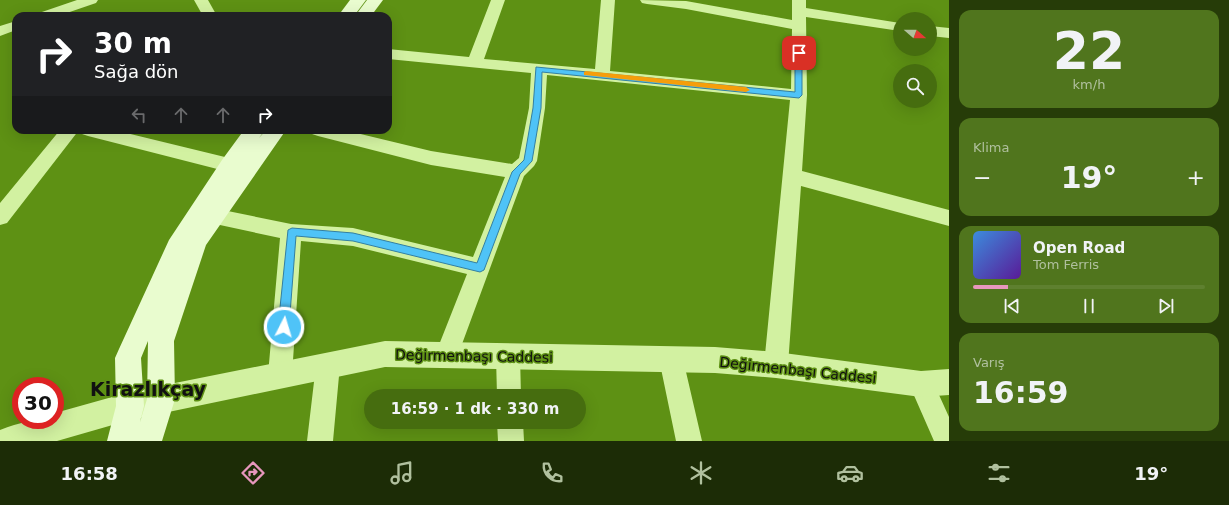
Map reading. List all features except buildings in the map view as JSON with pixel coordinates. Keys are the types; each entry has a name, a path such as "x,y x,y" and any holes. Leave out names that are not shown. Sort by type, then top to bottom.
{"main road":[{"path":"349,12 358,0"},
{"path":"366,12 375,0"},
{"path":"121,441 130,406 128,358 177,247 229,165 253,134"},
{"path":"148,441 161,399 161,341 196,241 273,134"}],"street":[{"path":"201,0 208,12"},
{"path":"475,62 498,0"},
{"path":"602,75 608,0"},
{"path":"647,0 686,5 799,12 843,20 893,26"},
{"path":"60,12 87,5"},
{"path":"776,365 799,95 799,12"},
{"path":"0,30 12,26"},
{"path":"937,32 949,33"},
{"path":"392,54 799,95"},
{"path":"447,355 516,172 528,161 537,108 539,69"},
{"path":"0,217 67,134"},
{"path":"104,134 229,165"},
{"path":"334,134 431,158 516,172"},
{"path":"792,176 949,218"},
{"path":"213,216 292,232 353,237 480,268"},
{"path":"280,375 292,232"},
{"name":"Değirmenbaşı Caddesi","path":"8,441 130,406 385,354 715,360 776,365 921,384 949,382"},
{"path":"508,356 509,389"},
{"path":"672,359 689,441"},
{"path":"320,441 328,366"},
{"path":"921,384 947,441"},
{"path":"510,429 511,441"}],"slow traffic":[{"path":"586,74 746,90"}],"district":[{"name":"Kirazlıkçay","path":"148,389"}],"route":[{"path":"284,327 292,232 353,237 480,268 516,172 528,161 537,108 539,69 799,95 799,53"}]}
